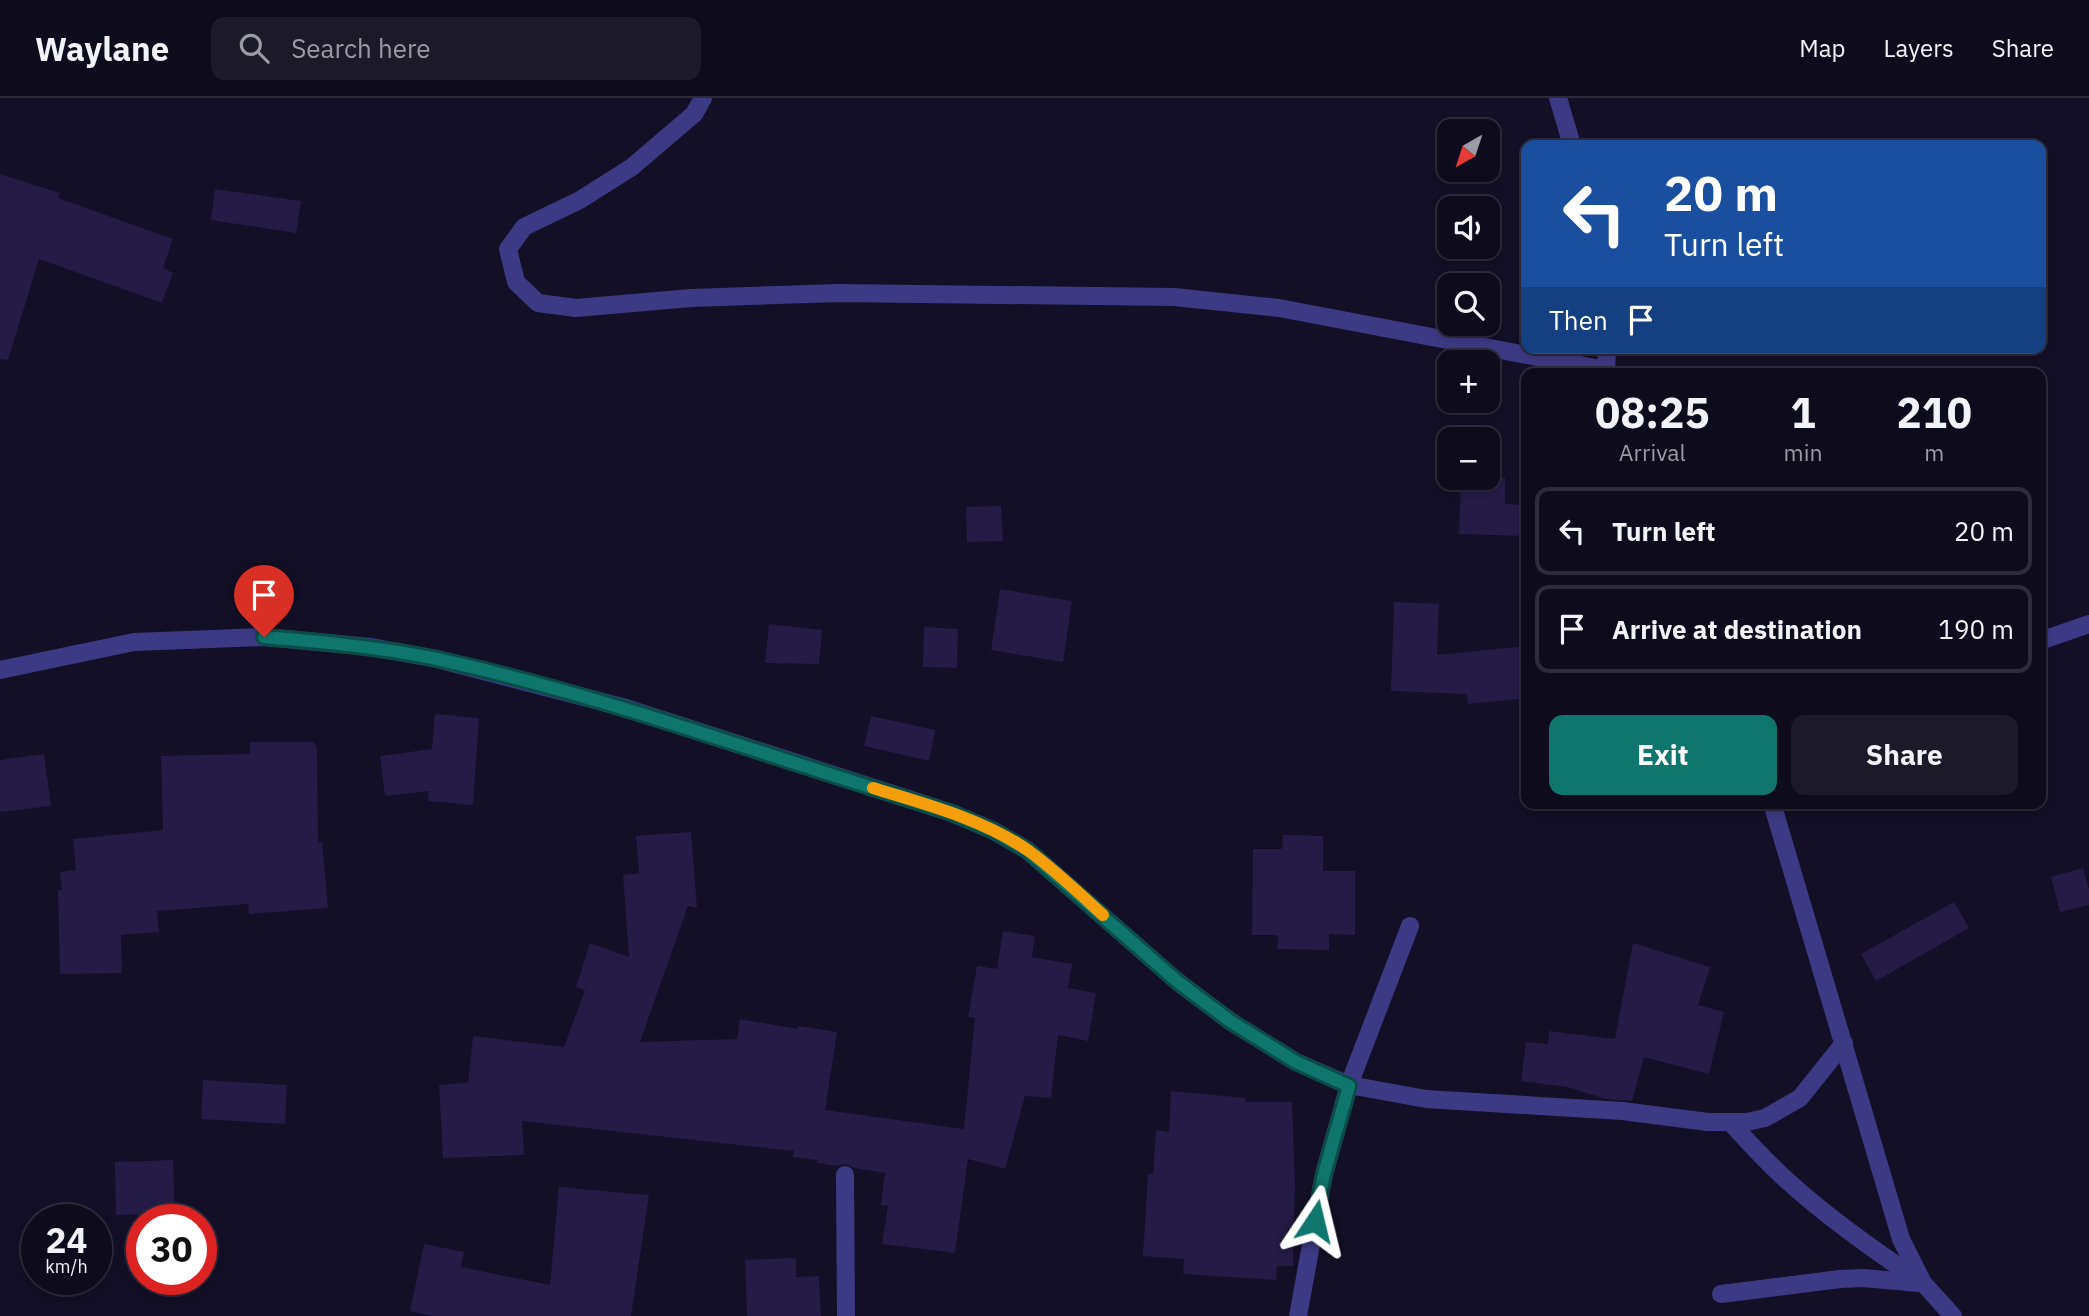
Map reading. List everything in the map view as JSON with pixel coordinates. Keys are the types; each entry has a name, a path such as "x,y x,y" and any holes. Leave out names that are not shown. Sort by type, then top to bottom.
{"street":[{"path":"703,98 694,114 632,167 580,200 524,227 508,249 516,282 538,303 576,308 691,298 838,293 1174,297 1279,308 1590,368"},
{"path":"1558,98 1571,140"},
{"path":"2046,640 2089,624"},
{"path":"0,670 134,642 264,637 371,647 437,659 626,708 952,813 994,831 1038,859 1178,982 1230,1021 1296,1062 1349,1086 1426,1098 1622,1111 1731,1123 1765,1118 1800,1098 1844,1043"},
{"path":"1774,809 1877,1156 1885,1191 1901,1239 1923,1283"},
{"path":"1298,1316 1324,1174 1349,1086 1410,926"},
{"path":"1731,1123 1772,1167 1809,1200 1854,1236 1923,1283 1952,1316"},
{"path":"845,1175 846,1316"},
{"path":"1721,1294 1840,1279 1863,1278 1923,1283"}],"building":[{"path":"0,174 60,193 58,198 173,239 163,268 173,273 162,303 39,259 8,360 0,359"},
{"path":"215,189 301,201 296,233 211,220"},
{"path":"1500,478 1505,478 1505,504 1521,505 1521,536 1459,534 1461,490 1500,490"},
{"path":"1001,506 1003,541 967,542 966,507"},
{"path":"1000,589 1072,601 1063,662 991,650"},
{"path":"1394,602 1439,604 1437,655 1521,647 1520,699 1468,704 1467,694 1391,691"},
{"path":"769,624 822,630 819,664 765,663"},
{"path":"924,627 958,629 957,668 923,667"},
{"path":"435,714 479,718 473,805 428,801 429,791 385,796 380,756 432,749"},
{"path":"871,716 935,730 929,761 864,746"},
{"path":"250,742 314,742 317,749 318,843 322,842 328,908 249,914 248,904 157,911 159,932 121,935 122,973 60,974 58,890 62,890 60,872 76,870 73,839 163,830 161,756 250,754"},
{"path":"44,754 51,806 0,812 0,760"},
{"path":"691,832 697,908 688,906 640,1042 737,1039 740,1019 797,1029 798,1026 837,1032 825,1110 964,1129 975,1018 968,1017 977,966 997,969 1003,931 1035,936 1032,957 1072,964 1068,988 1096,993 1088,1041 1058,1035 1051,1098 1025,1096 1005,1169 968,1159 955,1253 882,1244 888,1206 881,1205 885,1173 846,1164 838,1166 817,1163 817,1160 793,1157 794,1151 522,1121 524,1155 443,1158 439,1085 468,1083 473,1036 564,1047 585,990 576,987 590,943 629,957 623,875 639,873 636,836"},
{"path":"1283,835 1323,836 1323,871 1355,871 1355,935 1329,934 1329,950 1277,949 1278,935 1252,935 1253,849 1282,849"},
{"path":"2083,868 2089,890 2089,905 2060,912 2051,877"},
{"path":"1954,902 1969,928 1876,981 1861,954"},
{"path":"1633,943 1710,967 1698,1005 1724,1012 1709,1074 1644,1057 1632,1101 1606,1099 1567,1087 1521,1081 1526,1042 1548,1044 1549,1031 1615,1039"},
{"path":"203,1080 287,1085 285,1124 201,1119"},
{"path":"1171,1091 1246,1098 1245,1102 1292,1102 1295,1184 1293,1266 1277,1266 1276,1280 1183,1274 1184,1259 1143,1256 1148,1174 1153,1174 1156,1130 1169,1132"},
{"path":"173,1160 175,1204 126,1204 126,1215 116,1215 115,1162"},
{"path":"559,1187 649,1195 631,1316 433,1316 410,1311 424,1244 464,1252 461,1267 550,1285"},
{"path":"796,1258 796,1277 819,1276 821,1316 747,1316 745,1260"}],"slow traffic":[{"path":"873,788 952,813 994,831 1027,850 1103,915"}],"route":[{"path":"264,637 371,647 437,659 626,708 952,813 994,831 1027,850 1178,982 1230,1021 1296,1062 1349,1086 1324,1174 1315,1221"}]}
